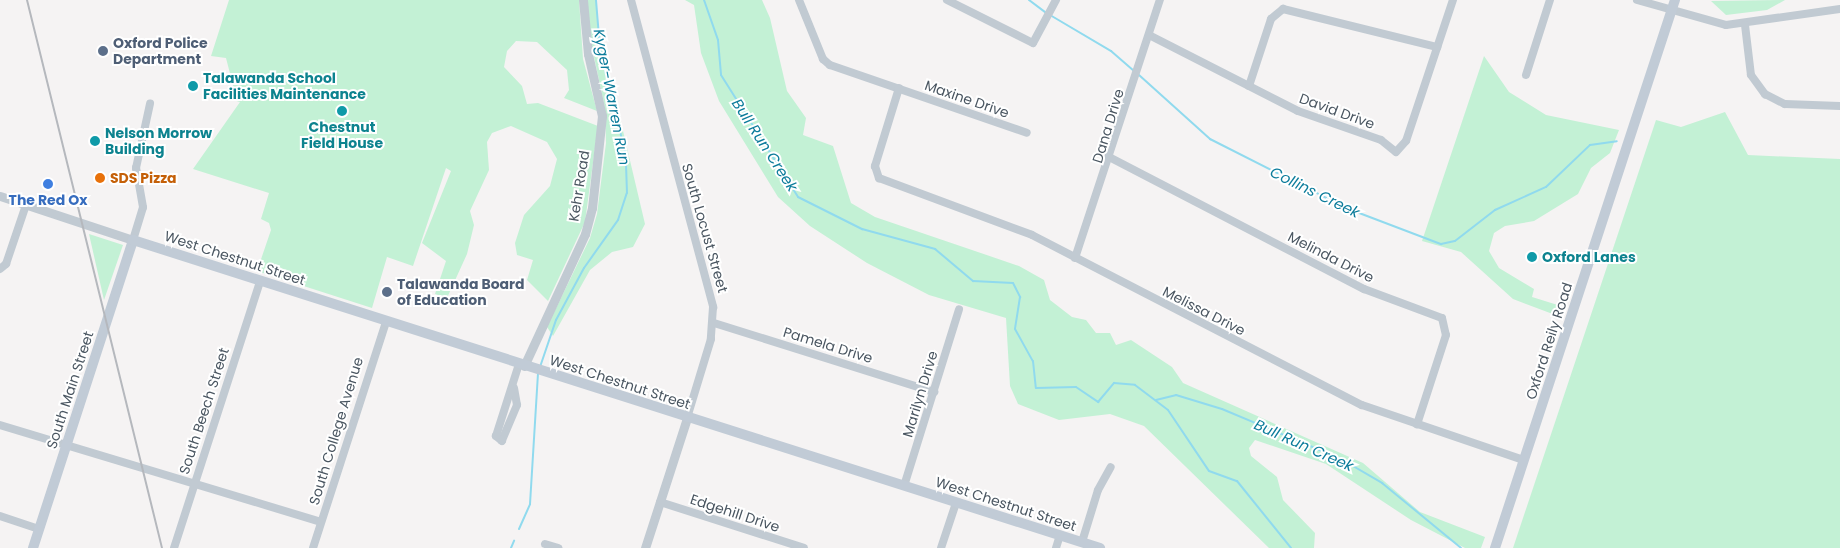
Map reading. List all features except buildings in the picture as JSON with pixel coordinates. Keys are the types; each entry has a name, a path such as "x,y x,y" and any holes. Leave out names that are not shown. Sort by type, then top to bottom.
{"main road":[{"name":"Oxford Reily Road","path":"1496,548 1675,0"},
{"name":"West Chestnut Street","path":"133,240 1100,548"},
{"name":"South Main Street","path":"35,547 39,529 133,240"}],"street":[{"name":"Kehr Road","path":"530,367 585,234 592,208 602,116 588,54 583,0"},
{"name":"South Locust Street","path":"631,0 659,114 708,282 714,323 687,418 645,548"},
{"name":"Maxine Drive","path":"798,0 825,62 1027,133"},
{"path":"947,0 1033,43 1056,0"},
{"name":"Dana Drive","path":"1075,258 1111,158 1160,0"},
{"name":"David Drive","path":"1149,35 1298,111 1381,140 1396,152 1406,141 1453,0"},
{"path":"1526,75 1550,0"},
{"path":"1637,0 1711,22 1745,25 1805,11 1840,8"},
{"path":"1249,86 1271,19 1283,9 1437,47"},
{"path":"1745,25 1751,75 1765,94 1785,104 1840,106"},
{"name":"Melissa Drive","path":"899,88 876,175 1025,232 1362,405 1524,460"},
{"path":"0,196 133,240 143,207 136,168 150,104"},
{"name":"Melinda Drive","path":"1111,158 1364,288 1442,318 1446,335 1417,424"},
{"path":"0,269 6,264 26,205"},
{"name":"South Beech Street","path":"174,548 193,483 260,281"},
{"name":"Marilyn Drive","path":"904,486 959,309"},
{"name":"South College Avenue","path":"313,548 386,322"},
{"name":"Pamela Drive","path":"714,323 934,392"},
{"path":"514,388 517,405 502,441 496,436 514,388 530,367"},
{"path":"0,425 321,522"},
{"path":"1082,542 1098,490 1111,467"},
{"name":"Edgehill Drive","path":"660,502 804,548"},
{"path":"941,548 956,503"},
{"path":"0,516 39,529"},
{"path":"1056,548 1060,536"},
{"path":"545,544 558,548"}],"green space":[{"path":"229,0 579,0 583,59 597,111 564,98 569,90 567,70 537,42 516,41 507,51 504,67 522,86 527,104 538,103 598,126 585,222 548,301 527,280 533,260 517,255 515,243 524,215 550,186 557,159 547,142 511,126 492,133 487,142 489,170 470,211 474,225 467,254 447,298 435,294 446,261 422,243 451,171 446,168 413,266 387,257 372,308 257,271 271,230 269,223 261,219 269,193 193,169 240,102 233,100 235,93 226,58 211,56"},
{"path":"588,0 596,0 598,25 645,224 633,247 612,252 590,270 553,336 547,327 590,238 597,214 606,143 605,108 588,29"},
{"path":"685,0 762,0 770,18 787,91 806,118 803,135 833,146 851,203 875,217 1019,266 1044,280 1050,300 1072,317 1086,320 1096,333 1110,333 1116,345 1131,340 1172,367 1183,383 1363,463 1420,512 1485,537 1481,548 1465,548 1411,520 1326,464 1255,440 1249,448 1251,456 1277,477 1283,500 1315,533 1314,548 1269,548 1144,426 1110,414 1059,420 1018,404 1010,386 1006,318 929,295 867,263 810,226 778,197 719,101 701,53 694,5"},
{"path":"1785,0 1767,10 1726,15 1711,1"},
{"path":"1484,56 1509,92 1546,115 1619,130 1610,153 1591,168 1578,194 1534,221 1505,226 1494,233 1489,251 1499,268 1534,289 1532,297 1561,306 1558,316 1513,299 1461,252 1422,241"},
{"path":"1725,112 1748,155 1840,159 1840,548 1513,548 1656,120 1681,127"},
{"path":"89,234 123,245 104,300"}],"waterway":[{"name":"Kyger-Warren Run","path":"540,367 556,320 584,268 618,220 627,193 626,156 600,49 596,0"},
{"name":"Bull Run Creek","path":"704,0 718,40 721,75 798,197 862,229 935,249 973,281 1013,283 1020,297 1015,329 1033,361 1036,388 1076,387 1098,402 1114,383 1135,385 1168,410 1209,471 1237,481 1291,548"},
{"name":"Collins Creek","path":"1029,0 1046,13"},
{"name":"Collins Creek","path":"1050,15 1111,51 1133,70"},
{"name":"Collins Creek","path":"1139,75 1210,139 1346,208 1441,244 1455,241 1495,210 1546,187 1590,145 1617,141"},
{"name":"Kyger-Warren Run","path":"519,529 530,504 538,374"},
{"name":"Bull Run Creek","path":"1156,400 1176,395 1222,409 1341,459 1382,483 1461,548"},
{"name":"Kyger-Warren Run","path":"511,548 514,541"}],"railway":[{"path":"27,0 162,548"}],"place":[{"name":"Oxford Police Department","path":"103,51"},
{"name":"Talawanda School Facilities Maintenance","path":"193,86"},
{"name":"Chestnut Field House","path":"342,111"},
{"name":"Nelson Morrow Building","path":"95,141"},
{"name":"SDS Pizza","path":"100,178"},
{"name":"The Red Ox","path":"48,184"},
{"name":"Oxford Lanes","path":"1532,257"},
{"name":"Talawanda Board of Education","path":"387,292"}]}
